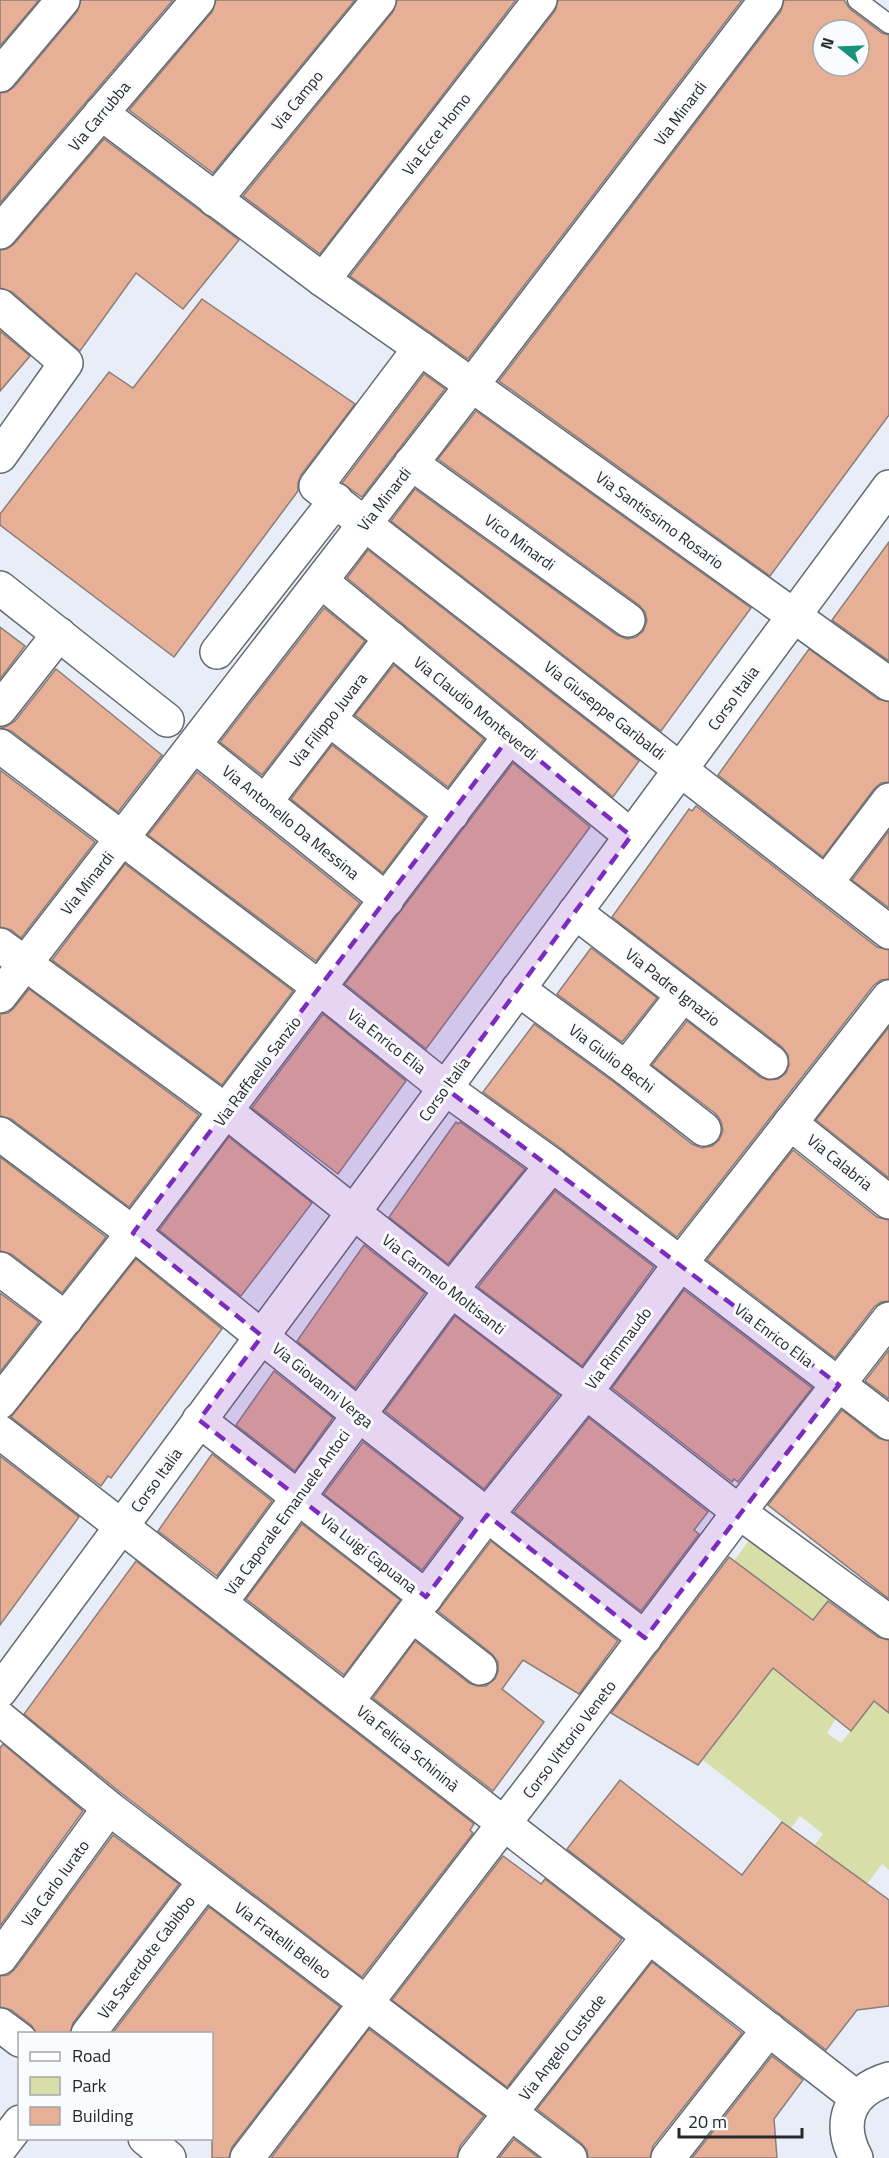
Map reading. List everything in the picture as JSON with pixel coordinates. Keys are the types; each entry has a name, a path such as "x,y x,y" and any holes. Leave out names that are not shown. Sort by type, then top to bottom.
{"street":[{"path":"0,75 63,0"},
{"name":"Via Carrubba","path":"0,232 198,0"},
{"name":"Via Campo","path":"215,201 379,0"},
{"name":"Via Ecce Homo","path":"327,274 540,0"},
{"name":"Via Minardi","path":"0,996 13,954 122,838 472,385 762,1"},
{"path":"101,113 215,201"},
{"name":"Via Santissimo Rosario","path":"215,201 250,226 327,274 426,352 889,684"},
{"path":"0,306 66,363 0,456"},
{"path":"217,652 328,494 316,486 426,352"},
{"name":"Vico Minardi","path":"411,464 628,620"},
{"name":"Corso Italia","path":"0,1691 889,487"},
{"name":"Via Giuseppe Garibaldi","path":"328,494 889,932"},
{"name":"Via Claudio Monteverdi","path":"321,580 631,836"},
{"path":"0,588 50,646 167,720"},
{"name":"Via Filippo Juvara","path":"265,802 391,638"},
{"path":"0,709 50,646"},
{"path":"329,719 452,814"},
{"name":"Via Raffaello Sanzio","path":"0,1402 133,1233 510,736"},
{"name":"Via Antonello Da Messina","path":"194,745 387,900"},
{"name":"Via Enrico Elia","path":"0,746 320,988 445,1088 552,1165 889,1423"},
{"path":"826,883 889,800"},
{"name":"Via Padre Ignazio","path":"575,912 771,1062"},
{"name":"Via Carmelo Moltisanti","path":"13,954 226,1111 451,1290 739,1512 889,1622"},
{"name":"Via Giulio Bechi","path":"518,989 626,1068 704,1129"},
{"path":"626,1068 683,995"},
{"name":"Via Rimmaudo","path":"348,1700 487,1515 586,1392 681,1264 889,997"},
{"name":"Via Calabria","path":"790,1123 889,1202"},
{"name":"Via Giovanni Verga","path":"0,1134 133,1233 645,1638"},
{"name":"Via Caporale Emanuele Antoci","path":"221,1602 451,1290 552,1165"},
{"path":"0,1269 66,1319"},
{"name":"Corso Vittorio Veneto","path":"247,2158 504,1824 739,1512 889,1319"},
{"name":"Via Luigi Capuana","path":"199,1420 299,1498 419,1606 480,1668"},
{"name":"Via Felicia Schininà","path":"0,1432 348,1700 856,2098"},
{"name":"Via Fratelli Belleo","path":"0,1718 109,1808 570,2158"},
{"name":"Via Carlo Iurato","path":"0,1958 109,1808"},
{"name":"Via Sacerdote Cabibbo","path":"90,2032 204,1881"},
{"name":"Via Angelo Custode","path":"475,2158 649,1936"},
{"path":"0,2025 18,2038"},
{"path":"668,2158 769,2029"},
{"path":"856,2158 850,2146 846,2127 851,2108 856,2098 873,2084 889,2079"},
{"path":"0,2148 18,2125"},
{"path":"146,2140 170,2158"}],"lane":[{"path":"857,0 889,24"}],"highlighted area":[{"path":"510,736 631,836 445,1088 839,1385 645,1638 487,1515 426,1597 199,1420 262,1336 133,1233"}],"green space":[{"path":"755,1532 835,1592 813,1620 734,1561"},
{"path":"773,1668 836,1718 827,1733 841,1743 874,1701 889,1713 889,1870 882,1864 867,1884 814,1846 823,1834 800,1816 791,1828 703,1760"}],"building":[{"path":"0,0 39,0 0,46"},
{"path":"81,0 173,0 0,203 0,93 7,92 14,87 77,12"},
{"path":"216,0 355,0 213,173 129,110 212,12"},
{"path":"397,0 516,0 320,254 243,196 393,12"},
{"path":"558,0 742,0 468,359 350,276 555,11"},
{"path":"784,0 844,0 850,9 862,18 811,18 811,78 871,78 871,25 889,35 889,415 770,576 499,381 781,11"},
{"path":"104,139 239,240 183,309 136,273 80,351 12,292 0,288 0,250 7,249 14,244"},
{"path":"202,299 355,404 301,475 298,491 174,657 0,525 0,514 109,372 133,388"},
{"path":"0,331 30,356 0,391"},
{"path":"424,374 445,389 362,497 342,483"},
{"path":"476,411 751,608 661,731 391,521 415,489 617,635 627,639 636,637 643,631 647,621 645,612 639,605 438,459"},
{"path":"889,542 889,661 832,620"},
{"path":"368,550 639,761 613,797 347,578"},
{"path":"324,608 365,641 262,775 220,742"},
{"path":"0,627 25,646 0,679"},
{"path":"809,649 878,699 889,702 889,782 881,783 874,789 823,857 718,775"},
{"path":"394,665 484,739 448,787 355,715"},
{"path":"56,669 162,755 118,812 11,731 0,728 15,721"},
{"path":"332,745 425,817 383,873 291,799"},
{"path":"513,763 590,827 426,1049 345,984"},
{"path":"0,770 95,842 21,938 11,930 0,927"},
{"path":"197,772 360,903 316,961 148,835"},
{"path":"696,806 877,947 889,950 889,979 881,980 874,985 677,1237 483,1092 534,1024 615,1083 692,1144 702,1148 712,1146 719,1140 723,1131 721,1121 716,1114 652,1065 687,1021 760,1077 768,1080 778,1079 786,1073 789,1065 788,1055 782,1047 612,917 689,809 692,811"},
{"path":"889,831 889,908 852,880"},
{"path":"125,864 293,991 222,1085 52,960"},
{"path":"591,948 657,998 622,1042 557,994"},
{"path":"29,989 199,1115 129,1207 11,1119 0,1116 0,1014 8,1013 14,1008"},
{"path":"323,1014 406,1081 338,1174 252,1108"},
{"path":"889,1027 889,1178 816,1120"},
{"path":"456,1122 458,1124 460,1122 525,1169 448,1264 389,1217"},
{"path":"229,1137 312,1203 241,1296 159,1230"},
{"path":"793,1150 877,1217 889,1220 889,1301 881,1302 874,1307 835,1358 707,1260"},
{"path":"0,1157 106,1237 62,1293 11,1254 0,1251"},
{"path":"555,1191 654,1267 582,1366 478,1287"},
{"path":"364,1245 425,1293 355,1388 297,1341"},
{"path":"136,1259 222,1329 111,1478 108,1476 101,1486 11,1417"},
{"path":"684,1290 812,1388 738,1482 734,1479 732,1482 612,1388"},
{"path":"0,1293 39,1322 0,1372"},
{"path":"455,1316 559,1395 484,1489 385,1411"},
{"path":"889,1350 889,1399 865,1381"},
{"path":"274,1371 333,1418 295,1471 236,1425"},
{"path":"842,1410 878,1438 889,1441 889,1599 768,1505"},
{"path":"589,1418 708,1512 694,1530 699,1534 641,1611 514,1512"},
{"path":"363,1442 461,1518 422,1570 324,1494"},
{"path":"212,1454 272,1501 217,1576 158,1531"},
{"path":"0,1456 79,1517 0,1625"},
{"path":"302,1524 400,1600 344,1675 246,1599"},
{"path":"491,1541 618,1641 579,1694 523,1660 502,1689 544,1722 493,1791 373,1698 415,1641 469,1683 486,1686 495,1679 498,1662 492,1654 438,1611"},
{"path":"729,1557 813,1620 828,1601 878,1637 889,1640 889,1713 874,1701 851,1731 773,1668 698,1765 611,1713"},
{"path":"136,1561 474,1824 470,1830 473,1833 362,1977 121,1793 24,1714"},
{"path":"3,1744 83,1811 0,1926 0,1748"},
{"path":"620,1780 742,1875 782,1822 889,1900 889,2006 857,2010 826,2050 567,1849"},
{"path":"113,1835 179,1884 73,2023 71,2032 36,2032 31,2025 11,2010 0,2007 0,1976 8,1975 15,1969"},
{"path":"503,1856 541,1884 545,1879 622,1939 507,2087 392,2000"},
{"path":"209,1907 340,2007 232,2147 229,2158 212,2158 213,2032 114,2032"},
{"path":"652,1962 742,2033 653,2146 650,2158 588,2158 587,2150 581,2143 537,2109"},
{"path":"369,2029 484,2116 460,2146 457,2158 271,2158"},
{"path":"772,2056 803,2080 774,2119 777,2158 692,2158"},
{"path":"514,2139 539,2158 499,2158"}]}
